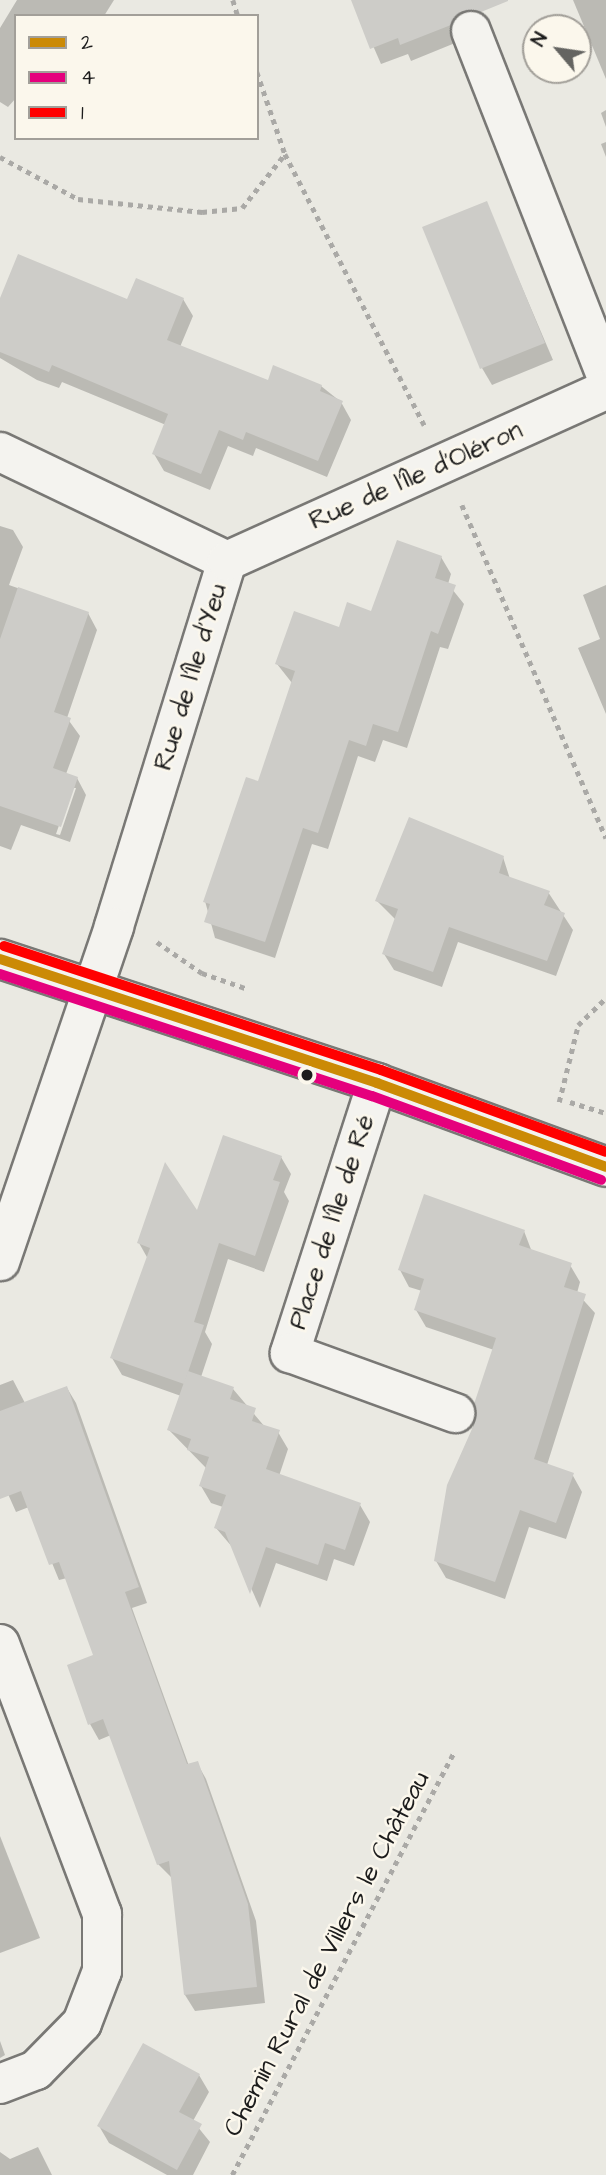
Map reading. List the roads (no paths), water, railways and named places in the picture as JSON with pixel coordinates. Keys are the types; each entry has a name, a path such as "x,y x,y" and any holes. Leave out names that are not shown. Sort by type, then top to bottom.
{"street":[{"path":"471,31 606,374"},
{"name":"Rue de l'Île d'Oléron","path":"227,561 606,390"},
{"name":"Rue de l'Île d'Yeu","path":"0,452 227,561 91,993 0,1261"},
{"path":"0,959 91,993 377,1083 606,1167"},
{"name":"Place de l'Île de Ré","path":"377,1083 290,1353 455,1413"},
{"path":"0,1644 102,1914 102,1971 82,2022 36,2070 0,2084"}]}
